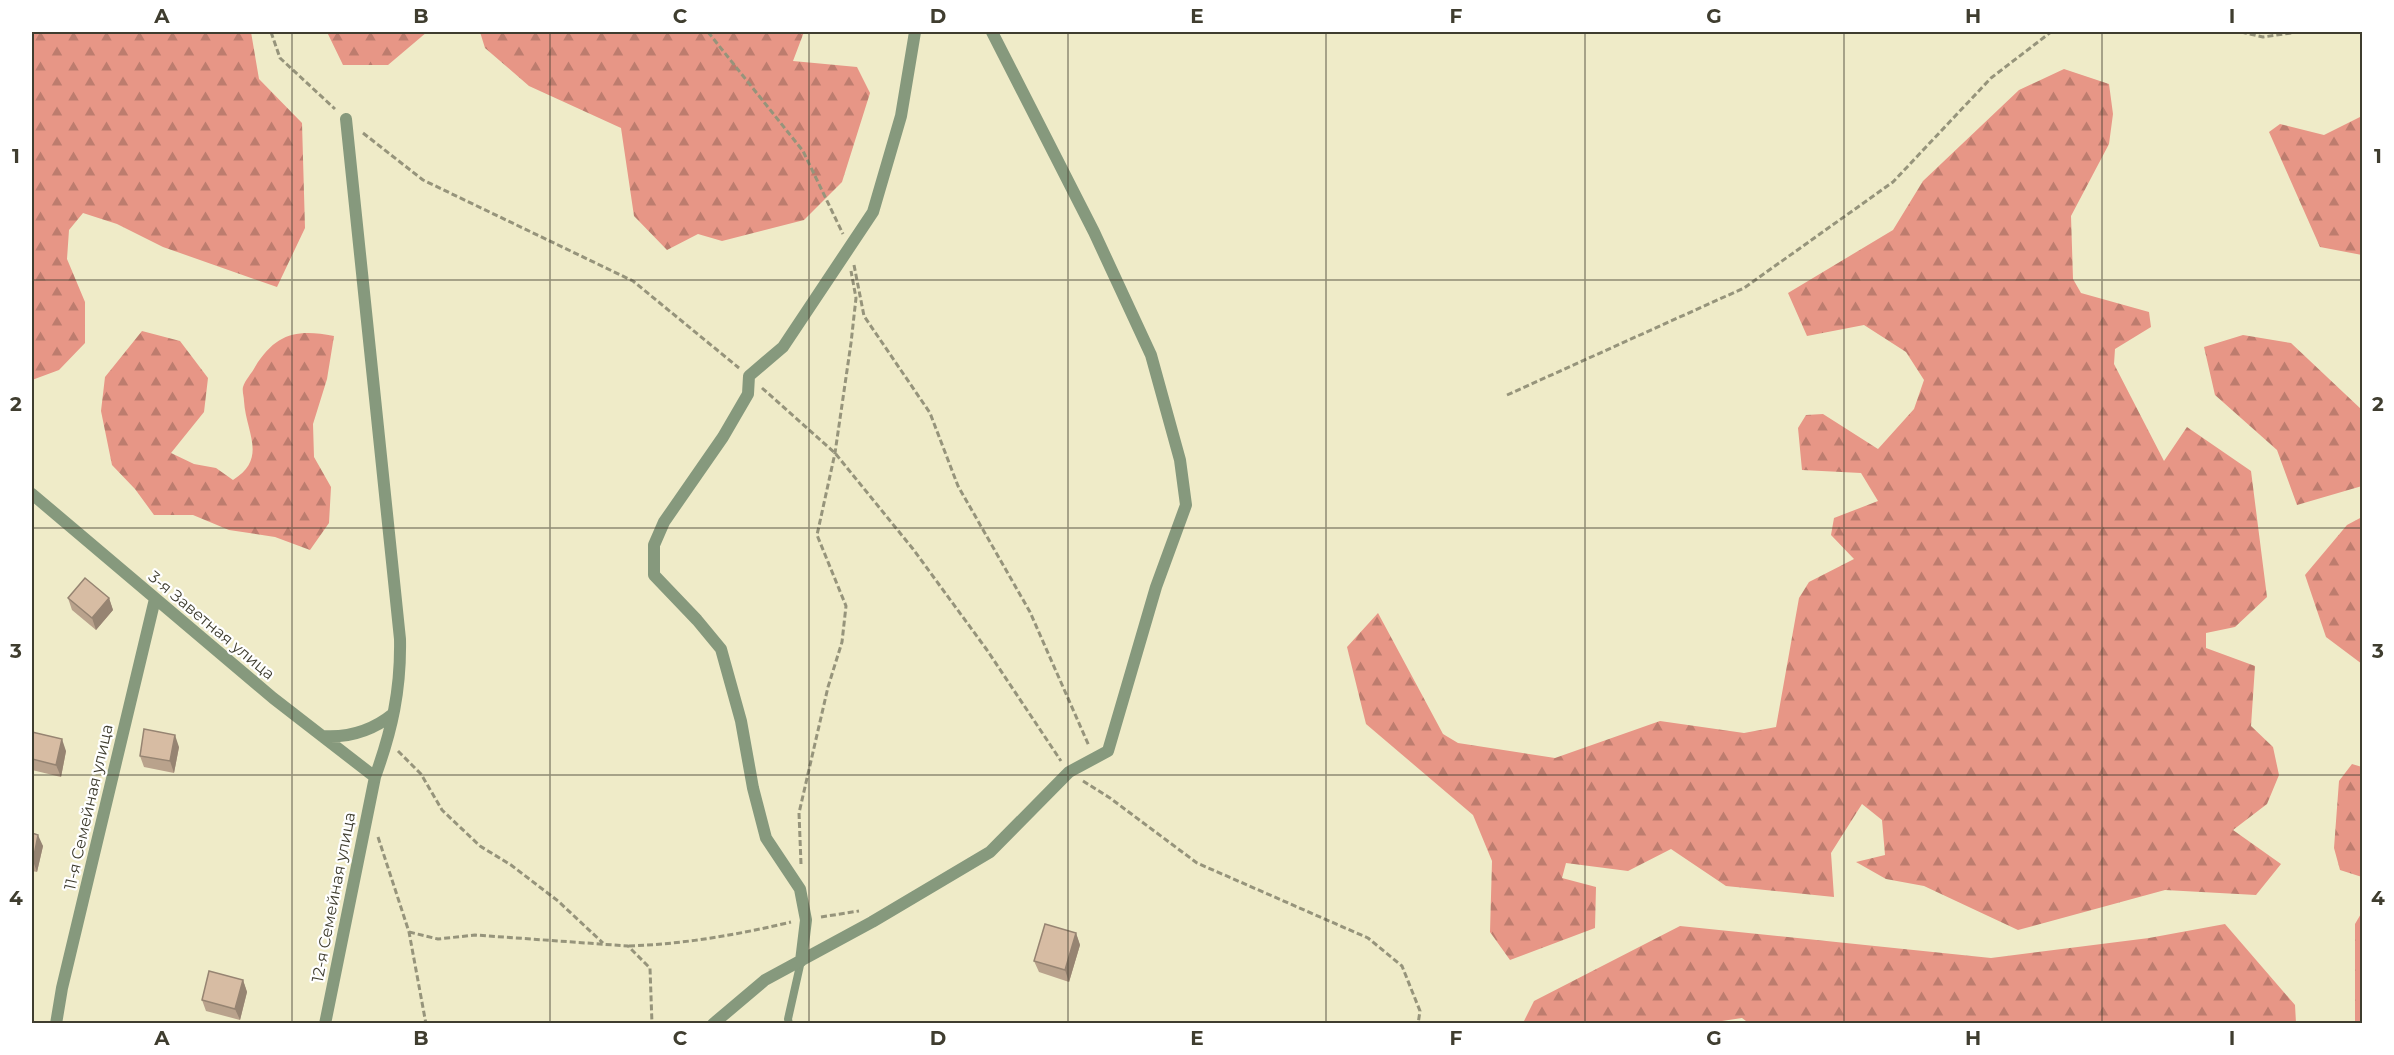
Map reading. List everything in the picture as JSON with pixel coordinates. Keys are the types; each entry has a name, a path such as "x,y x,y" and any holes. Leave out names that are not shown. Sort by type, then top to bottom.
{"street":[{"path":"801,960 806,920 800,889 766,838 753,788 741,721 721,649 654,574 654,545 664,522 723,437 748,394 749,376 783,347 873,212 901,116 915,32"},
{"path":"713,1023 765,980 872,922 990,852 1069,772 1108,751 1156,587 1186,505 1180,460 1151,354 1094,232 992,32"},
{"name":"12-я Семейная улица","path":"325,1023 368,807 375,777 388,741 401,675 346,119"},
{"name":"3-я Заветная улица","path":"32,494 273,698 375,777"},
{"name":"11-я Семейная улица","path":"56,1023 62,988 155,599"},
{"path":"322,736 337,737 358,733 381,723 393,714"}],"lane":[{"path":"789,1023 801,960"}],"path":[{"path":"271,32 280,58 346,119 423,180 633,281 749,376 835,453 926,567 987,650 1069,772 1110,798 1197,863 1368,938 1402,966 1420,1011 1418,1023"},
{"path":"708,32 803,151 848,250 864,316 930,413 958,486 1030,612 1094,758"},
{"path":"1507,396 1744,288 1893,182 1991,78 2051,32"},
{"path":"2241,32 2263,37 2298,32"},
{"path":"800,889 802,860 799,813 828,687 842,642 846,606 816,535 835,453 856,298 848,250"},
{"path":"388,741 421,774 442,810 480,846 511,865 558,902 605,945"},
{"path":"368,807 409,932 426,1023"},
{"path":"409,932 438,939 475,935 605,945 673,944 727,937 865,910"},
{"path":"628,946 650,968 652,1023"}],"green space":[{"path":"32,32 251,32 259,79 302,123 305,228 277,287 163,247 117,224 83,213 69,230 67,259 85,302 85,343 59,370 32,380"},
{"path":"327,32 427,32 388,65 343,65"},
{"path":"480,32 804,32 793,61 857,67 870,93 842,182 804,220 722,241 698,234 667,250 634,216 621,128 529,86 485,48"},
{"path":"2064,69 2109,84 2113,114 2109,144 2071,216 2073,279 2081,293 2149,312 2151,327 2115,349 2114,364 2164,461 2187,427 2251,471 2267,597 2235,627 2206,633 2206,648 2255,666 2251,726 2273,747 2279,775 2267,804 2233,830 2281,864 2256,895 2165,890 2018,930 1924,886 1886,879 1856,862 1885,855 1882,820 1862,804 1831,853 1834,897 1726,886 1671,849 1628,871 1566,863 1562,878 1596,887 1595,928 1510,960 1490,932 1492,861 1473,815 1366,724 1347,647 1378,613 1443,734 1458,743 1555,758 1660,721 1744,733 1776,727 1799,598 1809,582 1854,559 1831,535 1834,518 1878,501 1861,473 1802,470 1798,428 1806,415 1823,414 1878,449 1914,409 1924,380 1906,352 1864,325 1807,336 1788,293 1893,230 1923,181 2019,90"},
{"path":"2362,116 2362,255 2320,247 2269,132 2280,124 2324,135"},
{"path":"142,331 180,341 208,378 204,412 171,453 194,464 216,468 233,480 244,472 250,463 252,444 243,389 245,382 263,356 279,340 288,336 309,333 334,336 327,379 313,424 314,457 331,487 329,523 310,550 275,537 229,530 193,515 154,515 135,489 112,465 101,411 105,377"},
{"path":"2243,335 2291,343 2362,410 2362,486 2297,505 2277,450 2215,395 2204,347"},
{"path":"2362,517 2362,664 2326,637 2305,575 2347,525"},
{"path":"2352,764 2362,767 2362,877 2340,870 2334,848 2339,781"},
{"path":"2362,912 2362,1023 2355,1023 2355,924"},
{"path":"2225,924 2295,1005 2296,1023 1750,1024 1742,1018 1702,1024 1523,1023 1534,1001 1680,926 1991,958 2149,938"}],"building":[{"path":"85,578 109,598 92,618 68,598"},
{"path":"144,729 175,735 170,761 140,756"},
{"path":"32,732 62,739 56,765 32,759"},
{"path":"32,833 38,835 33,861 32,860"},
{"path":"1045,924 1076,933 1065,970 1034,961"},
{"path":"209,971 243,980 235,1009 202,1000"}]}
